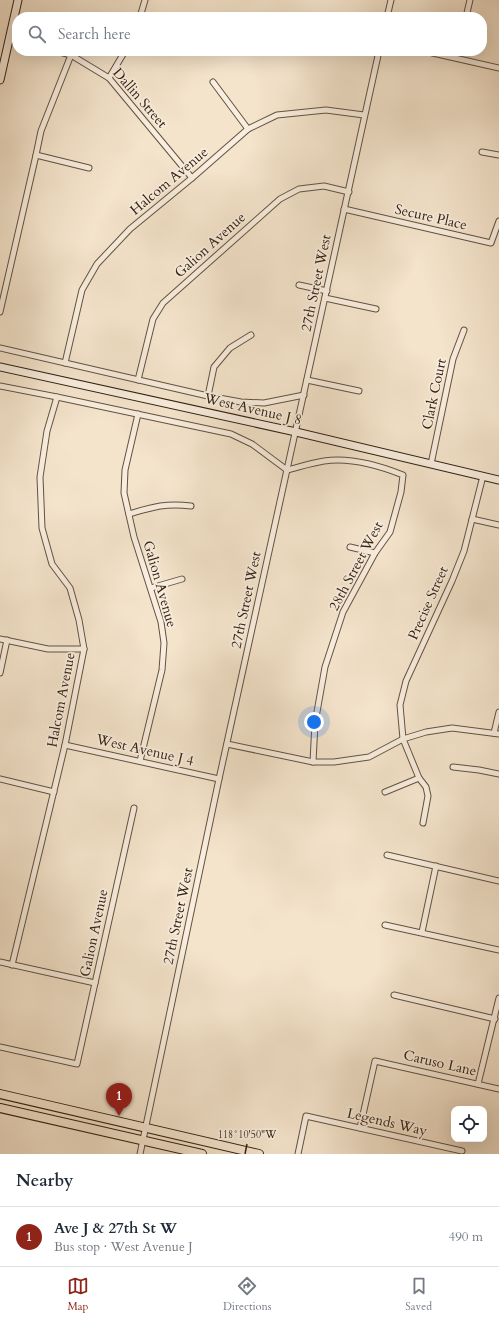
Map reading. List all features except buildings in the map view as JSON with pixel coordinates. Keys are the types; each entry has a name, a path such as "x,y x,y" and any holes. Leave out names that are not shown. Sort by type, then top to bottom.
{"main road":[{"path":"0,1094 259,1154"},
{"path":"0,1108 202,1154"}],"street":[{"path":"15,12 18,0"},
{"path":"141,12 145,0"},
{"path":"388,12 391,0"},
{"path":"467,12 470,0"},
{"path":"0,80 12,26"},
{"path":"0,312 40,131 71,56"},
{"name":"Dallin Street","path":"73,56 109,78 192,178"},
{"path":"109,78 123,56"},
{"name":"27th Street West","path":"140,1154 219,779 378,56"},
{"path":"448,56 499,68"},
{"path":"213,82 248,129"},
{"name":"Halcom Avenue","path":"65,363 82,290 97,264 130,229 248,129 277,115 326,110 364,115"},
{"path":"482,152 499,156"},
{"path":"36,154 89,168"},
{"name":"Galion Avenue","path":"138,380 153,319 163,303 280,199 299,189 324,186 349,192"},
{"name":"Secure Place","path":"344,209 491,242 499,221"},
{"path":"299,285 326,291"},
{"path":"325,298 376,309"},
{"name":"Clark Court","path":"431,464 453,359 464,330"},
{"path":"208,396 214,366 230,348 251,335"},
{"path":"0,348 208,396 241,402 264,403 304,395"},
{"name":"West Avenue J 8","path":"0,367 296,432 499,480"},
{"path":"307,380 359,391"},
{"path":"0,386 231,434 252,444 287,470"},
{"name":"Halcom Avenue","path":"12,965 65,745 84,649 70,588 52,564 42,528 40,477 47,430 57,397"},
{"name":"Galion Avenue","path":"138,414 125,470 124,493 134,537 161,622 164,643 162,670 140,761"},
{"name":"28th Street West","path":"287,470 323,461 345,460 388,469 403,475 401,492 390,532 375,553 343,612 325,667 315,723 313,762"},
{"name":"Precise Street","path":"423,823 428,796 426,787 419,778 403,740 400,705 406,681 452,581 464,551 483,476"},
{"path":"129,514 162,505 177,504 191,506"},
{"path":"472,519 499,525"},
{"path":"350,547 375,553"},
{"path":"151,588 182,579"},
{"path":"0,639 48,649 84,649"},
{"path":"0,673 7,640"},
{"path":"227,744 313,762 334,762 369,757 403,740 426,732 452,728 497,733 499,712"},
{"name":"West Avenue J 4","path":"65,745 219,779"},
{"path":"453,767 499,774"},
{"path":"385,792 419,778"},
{"path":"0,779 54,792"},
{"name":"Galion Avenue","path":"0,1047 77,1064 134,808"},
{"path":"387,855 499,881"},
{"path":"422,932 436,866"},
{"path":"385,925 499,950"},
{"path":"0,962 95,983"},
{"path":"394,995 495,1019"},
{"path":"478,1084 499,998"},
{"name":"Caruso Lane","path":"360,1128 375,1061 499,1089"},
{"name":"Legends Way","path":"298,1154 306,1116 462,1151"}],"place":[{"name":"Ave J & 27th St W","path":"119,1116"}]}
